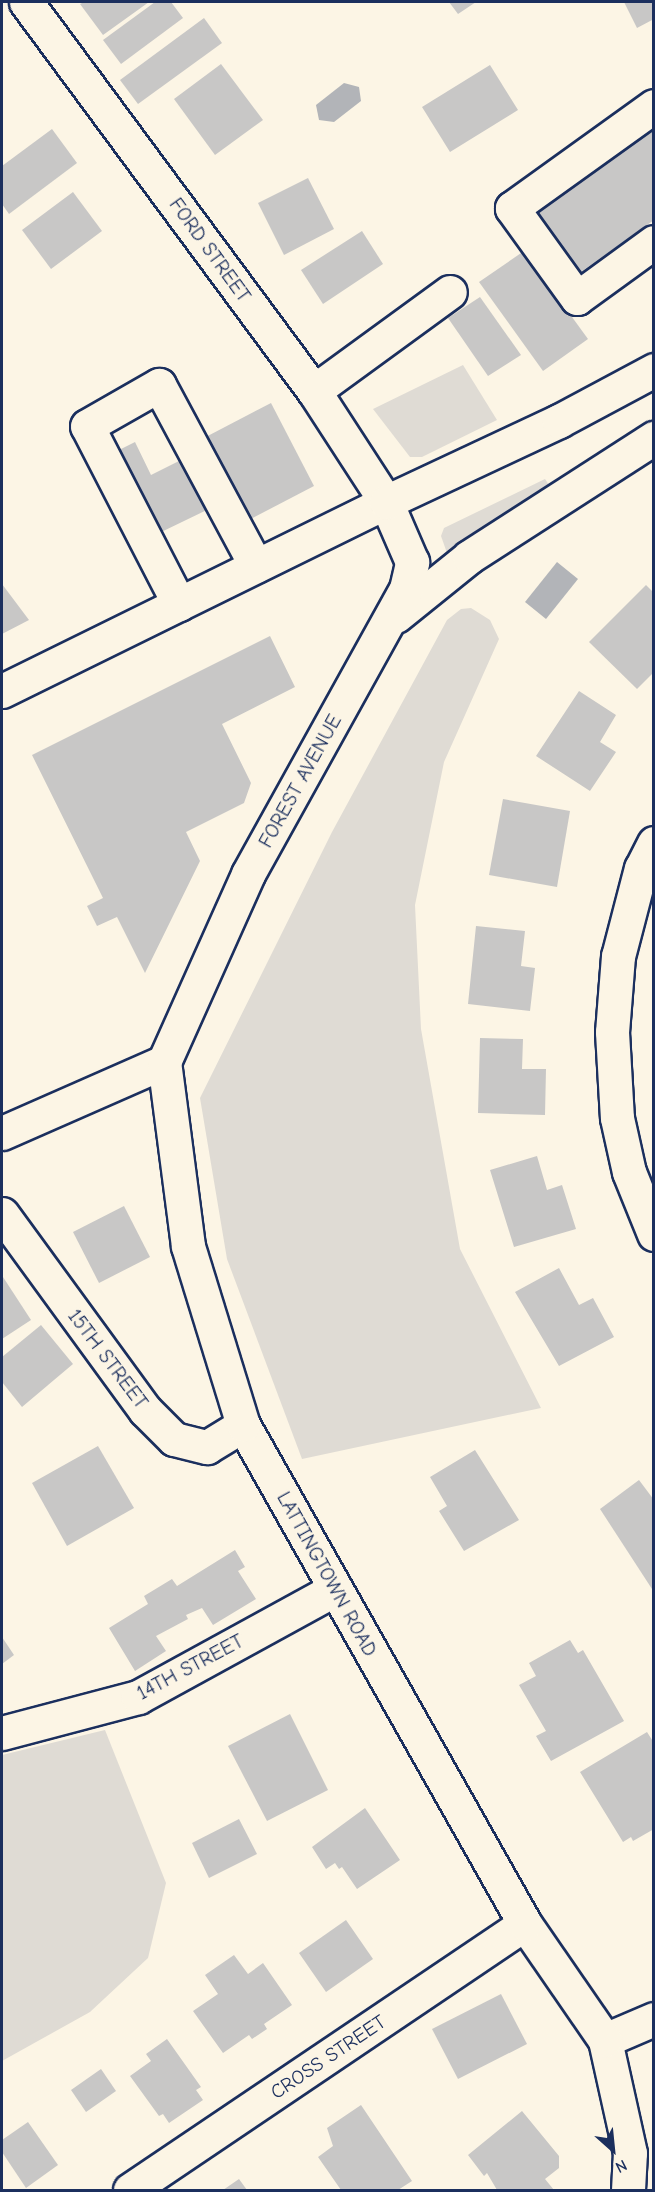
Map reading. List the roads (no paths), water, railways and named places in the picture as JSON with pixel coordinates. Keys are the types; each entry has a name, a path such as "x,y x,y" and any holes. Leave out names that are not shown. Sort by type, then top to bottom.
{"main road":[{"name":"FORD STREET","path":"26,2 314,391 386,502"},
{"path":"654,106 512,208 577,298 654,242"},
{"path":"314,391 450,292"},
{"path":"2,691 386,502 559,421 654,370"},
{"path":"179,604 87,426 159,386 256,566"},
{"path":"390,620 469,557 654,438"},
{"name":"FOREST AVENUE","path":"164,1062 248,874 406,589 412,562 386,502"},
{"path":"654,843 641,868 618,956 612,1032 617,1118 628,1172 654,1234"},
{"path":"2,1133 164,1062"},
{"name":"LATTINGTOWN ROAD","path":"164,1062 188,1246 243,1425 525,1924 605,2040"},
{"name":"15TH STREET","path":"2,1214 145,1410 174,1439 207,1447 243,1425"},
{"name":"14TH STREET","path":"2,1733 138,1697 335,1589"},
{"name":"CROSS STREET","path":"130,2190 525,1924"},
{"path":"628,2190 630,2153 605,2040 654,2019"}]}
